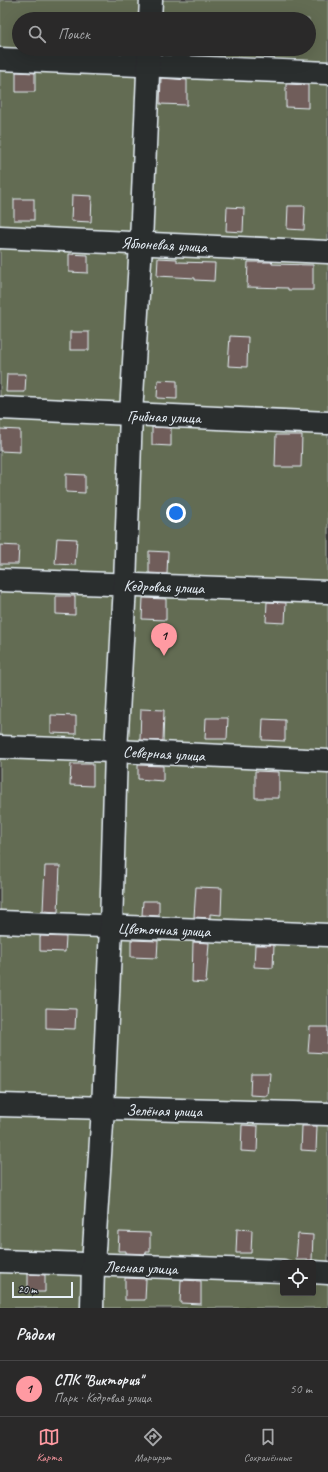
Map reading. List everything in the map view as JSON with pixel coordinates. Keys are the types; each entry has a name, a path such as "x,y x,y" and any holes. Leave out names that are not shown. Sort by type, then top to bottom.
{"street":[{"path":"150,12 151,0"},
{"path":"92,1308 93,1265 103,1108 111,928 116,751 149,57"},
{"path":"0,59 149,57 328,73"},
{"name":"Яблоневая улица","path":"0,237 328,252"},
{"name":"Грибная улица","path":"0,408 328,423"},
{"name":"Кедровая улица","path":"0,580 328,592"},
{"name":"Северная улица","path":"0,747 328,761"},
{"name":"Цветочная улица","path":"0,922 111,928 328,935"},
{"name":"Зелёная улица","path":"0,1105 328,1114"},
{"name":"Лесная улица","path":"0,1261 280,1271"},
{"path":"316,1272 328,1273"}],"green space":[{"path":"0,0 328,0 328,1308 0,1308"}],"building":[{"path":"16,72 35,73 35,92 16,92"},
{"path":"161,78 187,80 187,105 160,104"},
{"path":"286,84 308,85 308,108 286,107"},
{"path":"72,195 92,196 91,222 71,221"},
{"path":"14,199 34,199 34,220 14,220"},
{"path":"288,206 305,206 304,230 287,229"},
{"path":"227,207 244,208 243,232 226,231"},
{"path":"69,254 88,255 88,273 69,272"},
{"path":"158,258 177,259 177,262 215,263 214,281 195,280 195,278 157,276"},
{"path":"248,262 313,265 313,290 247,287"},
{"path":"70,332 89,332 89,350 70,350"},
{"path":"230,336 248,337 247,367 228,366"},
{"path":"7,374 26,374 25,392 6,392"},
{"path":"158,380 177,381 177,399 157,398"},
{"path":"152,427 171,428 171,446 152,445"},
{"path":"0,429 20,430 20,452 0,451"},
{"path":"276,435 302,435 301,467 275,467"},
{"path":"66,474 85,475 85,493 66,492"},
{"path":"57,538 77,539 75,565 55,564"},
{"path":"0,545 19,546 18,564 0,564"},
{"path":"149,551 168,552 167,574 149,573"},
{"path":"56,596 75,596 75,615 56,614"},
{"path":"143,598 166,599 166,620 142,619"},
{"path":"267,602 286,603 285,623 266,622"},
{"path":"141,709 164,710 163,741 140,740"},
{"path":"51,715 76,716 76,734 51,733"},
{"path":"206,718 228,718 227,739 205,739"},
{"path":"263,719 285,720 285,741 262,740"},
{"path":"71,764 93,764 93,786 70,785"},
{"path":"138,765 163,766 163,781 138,779"},
{"path":"255,771 279,772 279,798 255,798"},
{"path":"45,866 60,866 58,912 43,911"},
{"path":"196,887 222,888 221,915 210,914 210,918 194,917"},
{"path":"143,901 159,901 159,916 142,915"},
{"path":"40,936 66,937 65,952 40,951"},
{"path":"131,940 158,941 157,958 131,957"},
{"path":"193,942 209,943 206,983 192,982"},
{"path":"255,945 274,945 273,968 254,967"},
{"path":"46,1008 76,1009 75,1029 46,1028"},
{"path":"310,1027 328,1027 327,1053 308,1052"},
{"path":"251,1073 270,1073 268,1096 250,1095"},
{"path":"242,1125 258,1126 257,1152 241,1151"},
{"path":"302,1126 317,1126 316,1151 301,1150"},
{"path":"237,1229 252,1230 251,1253 236,1253"},
{"path":"119,1232 150,1233 150,1252 146,1252 146,1254 118,1251"},
{"path":"298,1234 313,1235 312,1260 296,1260"},
{"path":"28,1274 45,1275 45,1292 28,1292"},
{"path":"125,1278 146,1279 145,1300 125,1300"},
{"path":"181,1280 201,1281 201,1304 180,1303"}],"place":[{"name":"СПК \"Виктория\"","path":"164,656"}]}
